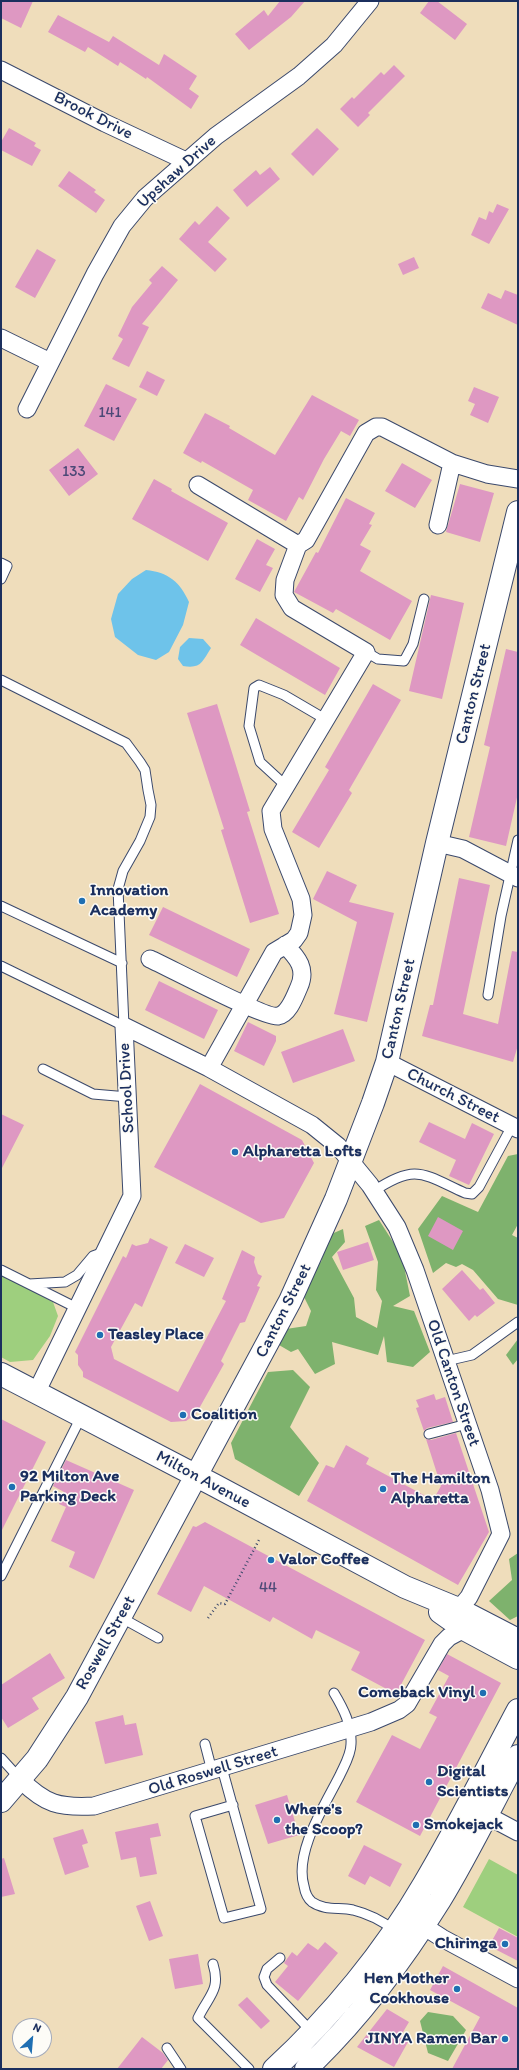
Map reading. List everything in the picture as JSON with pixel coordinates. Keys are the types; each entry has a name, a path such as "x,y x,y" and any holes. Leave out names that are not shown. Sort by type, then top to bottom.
{"street":[{"name":"Upshaw Drive","path":"27,409 50,362 122,226 145,198 216,136 299,76 334,45 370,1"},
{"name":"Brook Drive","path":"1,70 105,123 186,161"},
{"path":"1,338 50,362"},
{"path":"209,1068 274,952 285,944 294,940 299,933 303,915 301,899 273,829 271,818 272,807 366,652 292,608 284,595 285,580 298,545 306,540 366,433 376,427 382,427 452,463 487,474 518,479"},
{"path":"438,525 452,463"},
{"path":"198,485 298,545"},
{"name":"Canton Street","path":"196,1476 290,1301 316,1246 387,1062 437,843 518,512"},
{"path":"437,843 463,849 514,876"},
{"path":"150,959 244,1005 273,1016 279,1016 285,1012 302,978 302,966 298,958 285,944"},
{"name":"School Drive","path":"36,1393 132,1196 124,1026 209,1068 312,1124 338,1146 350,1161"},
{"name":"Church Street","path":"387,1062 515,1128"},
{"name":"Old Canton Street","path":"350,1161 374,1190 397,1227 415,1270 493,1502 501,1534 468,1597 464,1603 456,1608"},
{"name":"Milton Avenue","path":"1,1374 405,1587 456,1608 518,1640"},
{"name":"Roswell Street","path":"1,1801 21,1780 52,1739 65,1718 196,1476"},
{"name":"Milton Avenue","path":"405,1587 464,1630 518,1658"},
{"name":"Old Roswell Street","path":"21,1780 34,1793 50,1803 65,1807 79,1807 106,1803 389,1716 407,1704 442,1644 449,1636 464,1630"},
{"path":"274,2069 311,2031 357,1979 400,1922 432,1870 518,1710"},
{"path":"306,2069 347,2025 374,1993 423,1926 440,1900 518,1756"},
{"path":"486,1815 518,1832"},
{"path":"400,1922 423,1926 518,1979"}],"lane":[{"path":"1,563 7,566 1,579"},
{"path":"366,652 378,659 404,661 413,644 424,599"},
{"path":"1,680 126,743 144,770 151,805 150,817 141,838 123,871 118,889 124,1026 1,966"},
{"path":"285,785 260,762 249,726 254,688 259,685 284,695 325,719"},
{"path":"488,995 501,916 514,876 518,840"},
{"path":"1,906 122,963"},
{"path":"43,1069 93,1094 128,1096"},
{"path":"374,1190 390,1180 403,1175 419,1173 465,1193 472,1194 479,1187 515,1128"},
{"path":"30,1284 65,1282 77,1274 93,1256 104,1252"},
{"path":"1,1270 77,1308"},
{"path":"446,1361 472,1355 518,1322"},
{"path":"1,1576 81,1417"},
{"path":"429,1434 467,1424"},
{"path":"120,1618 158,1638"},
{"path":"334,1693 344,1710 352,1745 348,1759 312,1832 303,1858 301,1878 306,1894 312,1901 325,1909 352,1910 375,1917 400,1922"},
{"path":"205,1744 233,1805 261,1909 224,1918 195,1816 233,1805"},
{"path":"1,1758 21,1780"},
{"path":"280,1958 267,1969 264,1977 267,1985 311,2031"},
{"path":"213,1964 217,1978 214,1990 198,2018 249,2069"},
{"path":"167,2048 181,2069"}],"path":[{"path":"208,1618 218,1603 225,1604 259,1540"}],"green space":[{"path":"518,1154 518,1224 512,1235 518,1238 518,1305 498,1299 473,1270 462,1264 456,1267 446,1263 433,1273 418,1229 442,1196 478,1212 508,1156"},
{"path":"379,1220 402,1256 410,1296 393,1306 414,1311 430,1352 413,1367 387,1362 384,1336 378,1355 332,1342 335,1364 315,1374 298,1349 291,1352 279,1345 286,1329 306,1326 311,1311 301,1291 313,1265 321,1262 329,1235 343,1229 345,1242 332,1257 354,1298 356,1317 377,1328 382,1301 376,1290 378,1262 365,1226"},
{"path":"1,1275 53,1302 58,1316 50,1336 33,1360 10,1362 1,1357"},
{"path":"518,1339 518,1359 513,1365 506,1355"},
{"path":"293,1370 310,1387 290,1427 319,1463 299,1496 235,1459 231,1443 268,1372"},
{"path":"518,1553 518,1616 510,1620 489,1601 512,1580 509,1559"},
{"path":"489,1859 518,1875 518,1937 463,1907"},
{"path":"428,2012 453,2016 466,2030 448,2061 428,2053 420,2021"}],"water":[{"path":"146,570 161,573 172,579 182,589 189,602 183,625 169,652 156,660 138,655 115,637 111,619 118,594 132,579"},
{"path":"189,638 203,639 211,648 200,663 189,667 183,666 178,659 180,647"}],"building":[{"path":"1,1 33,1 21,28 1,18"},
{"path":"280,1 305,1 291,17 249,50 235,34 264,10 268,16"},
{"path":"429,1 437,1 467,24 455,40 420,13"},
{"path":"58,15 109,42 113,36 159,65 164,54 197,76 189,89 199,96 191,109 147,77 146,79 120,62 118,66 88,47 85,52 48,32"},
{"path":"394,65 405,76 368,113 370,115 358,127 340,109 352,97 354,99 381,72 384,75"},
{"path":"9,128 36,143 34,146 41,150 32,166 1,150 1,142"},
{"path":"317,128 339,149 313,176 291,154"},
{"path":"270,167 280,179 247,207 233,190 256,170 260,175"},
{"path":"69,171 96,190 94,192 105,200 96,213 58,186"},
{"path":"497,204 509,209 489,244 471,235 479,217 486,220 489,211 493,213"},
{"path":"217,206 230,218 208,242 227,259 215,272 179,239 195,221 199,225"},
{"path":"37,249 56,260 35,298 15,287"},
{"path":"414,257 419,268 403,275 398,264"},
{"path":"162,266 178,280 142,324 149,327 129,367 112,359 123,339 118,336 132,307 152,283 149,280"},
{"path":"505,290 518,295 518,325 481,308 488,293 501,299"},
{"path":"147,371 165,380 157,396 139,387"},
{"path":"106,384 137,399 114,441 84,426"},
{"path":"474,387 499,397 488,423 470,415 475,404 468,401"},
{"path":"312,395 359,420 350,436 341,431 324,459 303,500 299,497 286,521 248,500 253,490 202,461 201,463 183,453 205,413 230,426 229,428 275,455"},
{"path":"78,448 98,474 69,496 49,470"},
{"path":"402,463 432,480 415,508 385,491"},
{"path":"154,479 172,489 171,491 228,523 208,561 132,519"},
{"path":"460,484 494,493 480,542 446,532"},
{"path":"346,498 375,513 369,524 372,525 360,545 371,551 360,571 412,601 390,640 336,609 333,613 294,592 316,552 318,553"},
{"path":"257,539 275,549 266,565 273,568 260,592 235,579"},
{"path":"431,595 464,603 442,699 409,691"},
{"path":"256,618 340,668 325,695 240,645"},
{"path":"506,649 518,652 518,793 506,846 469,837 490,747 484,745"},
{"path":"373,684 401,700 349,790 352,793 319,848 292,832 329,770 325,767"},
{"path":"217,704 250,811 247,812 279,914 250,923 221,830 224,829 187,713"},
{"path":"327,871 357,885 349,902 394,913 367,1022 334,1014 357,922 313,899"},
{"path":"459,878 490,885 463,1014 498,1024 512,951 518,952 518,1045 513,1062 422,1036 430,1005 433,1005"},
{"path":"163,907 250,949 237,977 149,935"},
{"path":"159,981 218,1010 204,1039 145,1010"},
{"path":"248,1022 276,1036 276,1041 264,1066 234,1051"},
{"path":"343,1029 355,1061 293,1083 281,1052"},
{"name":"Alpharetta Lofts","path":"200,1084 302,1140 314,1163 284,1218 261,1223 154,1167"},
{"path":"1,1114 24,1125 1,1170"},
{"path":"429,1122 465,1139 472,1123 494,1134 469,1185 449,1176 456,1160 419,1142"},
{"path":"438,1217 463,1231 453,1250 428,1236"},
{"name":"Teasley Place","path":"150,1238 168,1247 142,1307 135,1303 111,1347 114,1359 178,1392 226,1301 222,1299 242,1250 255,1257 254,1262 258,1274 262,1276 257,1286 260,1287 245,1322 240,1323 221,1361 224,1364 196,1414 186,1421 171,1422 83,1377 83,1372 78,1365 78,1355 75,1352 123,1256 126,1258 132,1244 136,1246 148,1243"},
{"path":"368,1242 374,1260 343,1270 337,1252"},
{"path":"185,1244 214,1258 204,1277 175,1263"},
{"path":"462,1270 480,1290 483,1288 495,1303 477,1317 475,1315 469,1321 442,1289"},
{"path":"434,1394 436,1400 445,1397 453,1422 427,1428 424,1431 416,1408 419,1407 416,1400"},
{"name":"92 Milton Ave Parking Deck","path":"1,1419 46,1442 1,1532"},
{"name":"The Hamilton Alpharetta","path":"456,1433 489,1532 458,1585 307,1501 326,1465 334,1468 346,1445 369,1458 366,1464 433,1500 441,1486 426,1439 431,1440"},
{"path":"66,1460 134,1490 94,1579 69,1567 75,1552 51,1541 66,1507 59,1504 64,1492 53,1486"},
{"path":"205,1522 425,1640 396,1694 351,1670 360,1652 316,1630 312,1639 273,1617 270,1622 204,1586 191,1612 157,1594 193,1526 196,1527"},
{"path":"50,1653 65,1678 32,1698 39,1709 8,1728 1,1717 1,1685"},
{"path":"447,1654 501,1683 420,1836 356,1802 392,1735 420,1749 437,1717 429,1713 449,1676 438,1670"},
{"path":"123,1715 125,1725 136,1723 143,1755 105,1764 95,1722"},
{"name":"Where's the Scoop?","path":"287,1795 299,1835 268,1844 255,1805"},
{"path":"158,1823 161,1836 150,1838 157,1874 140,1877 136,1857 121,1860 115,1832"},
{"path":"83,1829 88,1843 82,1845 89,1867 65,1875 53,1838"},
{"path":"364,1845 402,1864 390,1887 370,1876 365,1885 348,1876"},
{"path":"4,1858 15,1894 1,1897 1,1859"},
{"path":"150,1901 163,1936 149,1941 136,1906"},
{"path":"499,1928 518,1938 518,1961 489,1946"},
{"path":"325,1942 338,1953 298,2001 275,1982 288,1966 284,1963 292,1952 297,1956 308,1943 318,1950"},
{"path":"198,1954 203,1984 175,1989 169,1959"},
{"path":"443,1966 518,2008 518,2069 452,2069 480,2017 430,1990"},
{"path":"247,1997 270,2021 261,2029 238,2005"},
{"path":"387,2009 409,2022 400,2037 408,2042 394,2067 357,2047"},
{"path":"142,2037 163,2053 168,2060 161,2069 117,2069"}],"place":[{"name":"Innovation Academy","path":"82,901"},
{"name":"Alpharetta Lofts","path":"235,1152"},
{"name":"Teasley Place","path":"100,1335"},
{"name":"Coalition","path":"183,1415"},
{"name":"92 Milton Ave Parking Deck","path":"12,1487"},
{"name":"The Hamilton Alpharetta","path":"383,1489"},
{"name":"Valor Coffee","path":"271,1560"},
{"name":"Comeback Vinyl","path":"483,1693"},
{"name":"Digital Scientists","path":"429,1782"},
{"name":"Where's the Scoop?","path":"277,1820"},
{"name":"Smokejack","path":"416,1825"},
{"name":"Chiringa","path":"505,1944"},
{"name":"Hen Mother Cookhouse","path":"457,1989"},
{"name":"JINYA Ramen Bar","path":"505,2039"}]}
